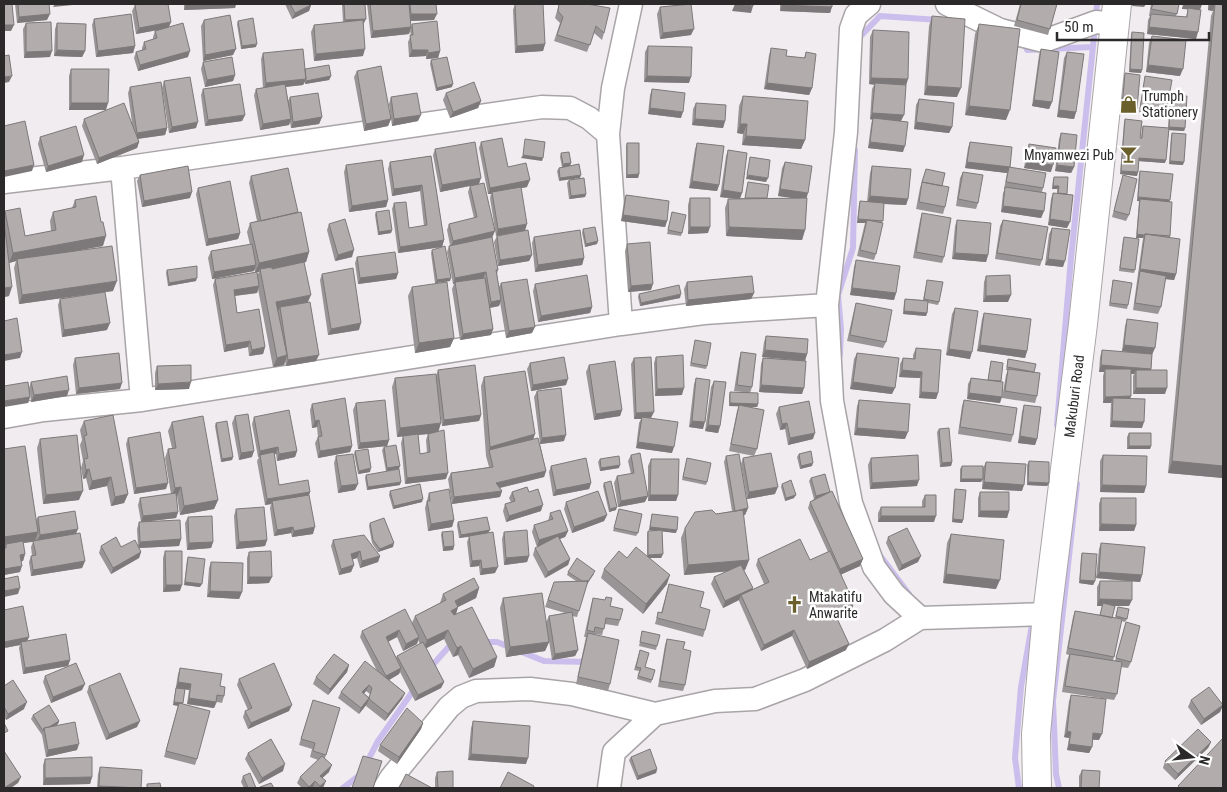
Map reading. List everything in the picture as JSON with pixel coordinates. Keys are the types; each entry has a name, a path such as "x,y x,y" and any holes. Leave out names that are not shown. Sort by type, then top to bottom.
{"street":[{"path":"621,324 608,134 613,88 631,4"},
{"path":"869,4 856,15 851,29 846,132 827,305 832,401 851,503 874,567 894,594 920,618"},
{"path":"947,4 1000,30 1044,41 1116,14"},
{"name":"Makuburi Road","path":"1037,788 1036,734 1047,614 1083,324 1116,14"},
{"path":"4,182 122,168 542,107 570,108 589,118 608,134"},
{"path":"122,168 142,400"},
{"path":"4,417 44,410 142,400 621,324 704,313 827,305"},
{"path":"385,788 449,707 461,697 476,691 530,689 572,694 655,714 714,701 755,699 805,680 885,640 920,618 1047,614"},
{"path":"609,788 614,752 655,714"}],"building":[{"path":"4,4 12,4 14,25 4,25"},
{"path":"18,4 49,4 50,14 19,17"},
{"path":"168,4 171,22 139,28 135,5"},
{"path":"290,4 311,4 311,5 295,13"},
{"path":"344,4 365,4 366,19 345,20"},
{"path":"370,4 409,4 411,27 373,31"},
{"path":"410,4 436,4 437,14 411,14"},
{"path":"515,4 543,4 545,44 517,46"},
{"path":"559,4 587,4 610,8 604,33 596,26 590,45 557,35 563,17 558,11"},
{"path":"691,4 694,29 663,33 660,7"},
{"path":"735,4 753,4 753,6"},
{"path":"832,4 832,7 782,5"},
{"path":"1021,4 1057,4 1050,29 1017,20"},
{"path":"1153,4 1179,4 1177,14 1151,9"},
{"path":"1215,4 1223,5 1223,466 1172,461"},
{"path":"1188,8 1201,10 1198,32 1149,27 1151,14 1187,17"},
{"path":"131,14 135,46 98,51 94,19"},
{"path":"230,15 236,49 205,55 204,20"},
{"path":"932,16 965,19 961,88 927,86"},
{"path":"253,18 257,44 242,46 238,21"},
{"path":"363,20 365,49 316,54 314,25"},
{"path":"437,21 440,51 428,53 428,50 412,50 410,35 413,35 412,24"},
{"path":"51,22 52,51 26,52 26,23"},
{"path":"57,23 86,24 85,51 57,50"},
{"path":"183,23 190,51 140,65 136,52 146,49 144,42 157,38 155,31"},
{"path":"979,24 1020,29 1010,110 969,106"},
{"path":"873,30 909,32 908,79 871,78"},
{"path":"1132,32 1144,33 1142,70 1130,69"},
{"path":"1152,36 1186,40 1183,69 1148,65"},
{"path":"648,46 692,47 691,77 647,76"},
{"path":"771,48 787,50 786,56 805,58 806,52 816,54 812,88 767,83"},
{"path":"303,49 306,79 266,83 263,53"},
{"path":"1041,49 1059,52 1052,102 1034,100"},
{"path":"1067,52 1084,54 1076,112 1059,110"},
{"path":"9,55 12,76 4,77 4,56"},
{"path":"232,57 235,75 207,80 203,62"},
{"path":"447,57 453,84 437,88 431,60"},
{"path":"329,65 331,76 306,81 305,69"},
{"path":"381,66 391,119 366,124 357,71"},
{"path":"71,69 109,69 108,103 71,103"},
{"path":"1125,73 1140,75 1137,109 1122,108"},
{"path":"1145,76 1172,80 1166,113 1140,109"},
{"path":"190,77 198,122 172,127 164,81"},
{"path":"161,82 167,128 137,133 130,87"},
{"path":"474,82 481,101 453,112 446,93"},
{"path":"875,83 906,85 904,115 872,113"},
{"path":"240,84 245,115 208,120 203,89"},
{"path":"285,84 291,119 263,124 256,89"},
{"path":"652,89 685,93 683,112 650,108"},
{"path":"318,93 322,117 293,122 290,97"},
{"path":"417,93 421,115 394,119 391,97"},
{"path":"743,96 808,101 805,140 746,136 747,124 740,124"},
{"path":"1171,96 1187,96 1185,128 1169,127"},
{"path":"919,99 954,103 952,127 916,122"},
{"path":"124,103 139,142 99,158 84,119"},
{"path":"696,103 726,105 725,121 695,119"},
{"path":"873,118 908,122 905,146 870,142"},
{"path":"1125,119 1142,121 1140,138 1142,138 1143,126 1169,128 1166,160 1139,158 1138,172 1121,171"},
{"path":"25,121 34,165 4,171 4,126"},
{"path":"76,126 84,155 48,166 40,137"},
{"path":"1061,133 1077,135 1074,167 1057,165"},
{"path":"1172,133 1186,134 1184,162 1170,161"},
{"path":"502,138 508,167 526,163 530,180 490,188 481,142"},
{"path":"525,139 545,142 543,158 523,155"},
{"path":"475,142 481,178 442,185 435,149"},
{"path":"970,142 1012,147 1010,167 967,162"},
{"path":"627,143 639,143 639,174 627,175"},
{"path":"697,143 724,146 719,185 692,181"},
{"path":"1029,144 1056,148 1053,165 1027,162"},
{"path":"728,150 747,153 742,193 723,190"},
{"path":"569,152 571,163 563,164 561,153"},
{"path":"431,156 444,240 400,247 394,203 406,202 409,228 427,225 422,185 394,189 390,162"},
{"path":"750,157 770,160 768,178 747,175"},
{"path":"382,160 388,200 352,206 346,165"},
{"path":"785,162 812,166 808,193 780,189"},
{"path":"579,164 581,175 560,178 559,168"},
{"path":"188,166 192,192 144,201 140,175"},
{"path":"872,166 911,169 908,199 870,196"},
{"path":"1009,167 1046,173 1043,188 1006,182"},
{"path":"288,168 298,212 261,221 251,176"},
{"path":"926,169 945,173 942,186 922,182"},
{"path":"1140,171 1173,174 1170,200 1138,197"},
{"path":"963,172 983,175 978,203 958,199"},
{"path":"1123,175 1137,179 1129,215 1114,211"},
{"path":"1054,177 1068,177 1067,194 1058,193 1059,186 1053,186"},
{"path":"584,178 586,194 571,196 569,180"},
{"path":"230,181 240,233 208,239 198,188"},
{"path":"748,182 769,185 767,198 745,198"},
{"path":"922,182 949,187 945,207 919,202"},
{"path":"484,183 495,231 453,241 449,224 477,217 470,186"},
{"path":"521,187 527,224 498,229 492,192"},
{"path":"1005,187 1046,193 1044,211 1003,206"},
{"path":"1053,193 1073,195 1070,222 1050,219"},
{"path":"626,195 669,201 667,221 623,215"},
{"path":"96,196 106,236 13,253 5,211 20,208 25,236 56,230 53,212 76,207 75,200"},
{"path":"690,198 710,198 710,227 690,227"},
{"path":"807,198 805,230 729,227 728,199"},
{"path":"1140,199 1172,202 1170,236 1137,234"},
{"path":"860,201 884,203 883,221 858,219"},
{"path":"389,210 392,230 379,232 376,212"},
{"path":"301,212 309,252 259,263 250,223"},
{"path":"672,212 686,215 682,233 668,230"},
{"path":"922,213 951,218 944,257 916,252"},
{"path":"345,219 354,250 338,255 329,224"},
{"path":"867,220 883,223 876,254 860,250"},
{"path":"957,220 991,223 988,255 955,253"},
{"path":"1003,220 1048,227 1042,260 997,253"},
{"path":"4,222 12,287 4,288"},
{"path":"595,227 598,241 586,244 583,229"},
{"path":"1052,228 1070,230 1065,261 1048,259"},
{"path":"528,230 532,255 500,260 497,236"},
{"path":"580,230 584,258 538,265 534,237"},
{"path":"1145,234 1180,239 1176,274 1140,269"},
{"path":"492,237 501,300 491,302 486,272 455,278 449,246"},
{"path":"1124,237 1139,239 1135,270 1120,268"},
{"path":"650,242 653,284 631,286 627,244"},
{"path":"252,244 256,265 214,272 211,251"},
{"path":"112,246 117,281 22,295 17,259"},
{"path":"445,246 451,278 437,280 432,250"},
{"path":"395,252 398,273 360,278 357,257"},
{"path":"856,260 900,266 896,293 852,288"},
{"path":"304,262 311,295 276,302 287,355 277,358 260,269 272,267 272,269"},
{"path":"197,266 197,278 169,283 167,270"},
{"path":"353,268 361,323 331,329 322,274"},
{"path":"1140,271 1166,276 1161,307 1135,303"},
{"path":"257,272 259,286 234,290 237,313 259,309 265,347 252,350 250,341 226,345 215,279"},
{"path":"587,275 592,307 541,316 535,284"},
{"path":"1010,275 1011,295 986,296 986,276"},
{"path":"752,276 754,293 688,300 687,282"},
{"path":"485,278 493,329 463,334 455,282"},
{"path":"527,279 535,327 509,331 501,283"},
{"path":"927,280 943,282 939,302 924,299"},
{"path":"1113,280 1132,283 1128,305 1110,303"},
{"path":"447,282 454,338 419,343 412,287"},
{"path":"679,285 681,294 641,303 639,294"},
{"path":"105,292 110,323 64,330 60,299"},
{"path":"905,299 928,301 927,313 904,311"},
{"path":"310,302 319,355 288,360 280,307"},
{"path":"856,303 892,310 886,342 850,335"},
{"path":"955,308 978,311 972,352 949,349"},
{"path":"984,313 1031,319 1027,351 980,345"},
{"path":"17,318 22,352 4,355 4,321"},
{"path":"1127,319 1158,323 1155,348 1124,345"},
{"path":"766,336 808,339 807,354 765,350"},
{"path":"695,340 711,343 707,366 691,363"},
{"path":"916,348 941,350 938,393 921,392 922,372 902,370 903,358 915,359"},
{"path":"1102,350 1152,354 1151,369 1101,365"},
{"path":"741,352 756,354 752,387 737,385"},
{"path":"119,353 122,383 79,388 75,358"},
{"path":"857,353 899,358 895,388 853,382"},
{"path":"683,355 684,388 657,389 656,357"},
{"path":"564,357 568,379 533,385 530,363"},
{"path":"651,357 654,412 636,413 634,358"},
{"path":"763,358 806,361 804,388 761,385"},
{"path":"1008,359 1036,364 1034,372 1007,367"},
{"path":"615,361 622,410 596,414 589,365"},
{"path":"991,361 1003,363 1001,381 988,380"},
{"path":"191,365 191,382 158,384 157,366"},
{"path":"475,365 481,415 444,420 438,370"},
{"path":"1008,369 1040,373 1037,396 1005,391"},
{"path":"1105,369 1131,369 1131,396 1105,397"},
{"path":"1136,370 1167,370 1167,388 1136,388"},
{"path":"525,371 535,434 490,447 484,377"},
{"path":"436,374 441,423 400,428 395,378"},
{"path":"67,376 69,390 34,395 31,382"},
{"path":"696,378 710,380 705,422 692,421"},
{"path":"971,378 1003,382 1002,397 969,393"},
{"path":"714,381 726,382 720,426 708,425"},
{"path":"28,382 30,397 4,401 4,386"},
{"path":"561,388 566,435 542,438 537,391"},
{"path":"730,392 758,393 758,404 730,403"},
{"path":"345,398 352,446 320,451 318,437 322,436 319,420 315,421 312,404"},
{"path":"1113,398 1145,399 1144,422 1112,421"},
{"path":"385,400 389,440 360,443 356,403"},
{"path":"859,400 910,404 908,432 857,428"},
{"path":"964,400 1017,408 1013,435 960,427"},
{"path":"809,401 815,433 790,438 787,423 782,424 779,407"},
{"path":"739,405 764,410 757,449 731,444"},
{"path":"1024,405 1041,407 1037,439 1020,436"},
{"path":"289,410 297,451 279,454 278,447 260,451 254,417"},
{"path":"248,414 254,451 241,453 235,416"},
{"path":"113,415 128,494 115,497 111,477 92,481 89,469 86,470 84,459 88,458 84,436 87,435 84,421"},
{"path":"203,416 218,500 184,506 181,487 175,488 168,449 176,448 172,422"},
{"path":"642,417 678,422 674,447 638,442"},
{"path":"227,421 233,457 222,459 216,423"},
{"path":"949,428 952,462 942,463 939,429"},
{"path":"444,430 448,473 407,478 403,436 418,434 420,454 430,452 428,434"},
{"path":"160,432 168,483 136,488 128,438"},
{"path":"1129,433 1151,433 1151,446 1129,446"},
{"path":"77,435 83,491 46,495 40,439"},
{"path":"538,438 546,471 496,483 502,491 454,497 451,473 493,467 489,450"},
{"path":"396,445 400,466 387,468 384,447"},
{"path":"25,446 38,532 4,537 4,449"},
{"path":"368,449 371,468 359,471 355,451"},
{"path":"811,451 813,463 801,466 799,454"},
{"path":"274,452 279,485 308,480 310,492 267,499 260,455"},
{"path":"640,453 648,496 621,501 617,476 634,473 631,455"},
{"path":"771,453 778,487 749,492 743,458"},
{"path":"353,454 358,484 341,486 336,456"},
{"path":"739,454 748,508 735,511 726,456"},
{"path":"918,455 919,480 872,483 871,458"},
{"path":"1103,455 1147,456 1146,486 1102,485"},
{"path":"619,456 620,465 601,468 600,459"},
{"path":"586,458 591,483 556,490 551,466"},
{"path":"687,458 711,463 707,482 683,477"},
{"path":"651,459 679,459 678,495 650,495"},
{"path":"1029,461 1049,462 1049,483 1028,482"},
{"path":"986,462 1026,464 1024,485 984,482"},
{"path":"962,466 983,466 983,479 961,479"},
{"path":"399,469 401,482 368,487 366,475"},
{"path":"825,474 830,492 816,496 811,478"},
{"path":"791,480 796,495 786,498 782,484"},
{"path":"611,481 617,507 610,509 604,483"},
{"path":"420,484 423,499 394,506 390,491"},
{"path":"527,487 529,492 538,489 543,505 509,516 505,504 515,501 512,492"},
{"path":"449,489 454,520 431,524 427,501 430,501 429,493"},
{"path":"955,489 966,490 963,520 953,519"},
{"path":"598,491 607,515 574,527 566,502"},
{"path":"832,491 863,559 840,569 810,502"},
{"path":"980,492 1009,492 1009,511 980,511"},
{"path":"176,493 178,512 143,516 140,498"},
{"path":"309,495 315,527 294,531 293,527 277,530 272,501"},
{"path":"925,495 936,495 936,516 881,516 881,507 925,507"},
{"path":"1101,498 1136,498 1136,525 1101,524"},
{"path":"264,507 267,540 239,542 236,509"},
{"path":"619,509 642,514 638,533 614,528"},
{"path":"560,510 568,531 539,540 534,525 553,519 550,513"},
{"path":"712,510 716,514 743,510 749,560 688,565 685,528 695,512"},
{"path":"75,511 78,529 40,535 38,517"},
{"path":"652,514 678,517 677,530 650,527"},
{"path":"212,516 213,542 189,543 188,517"},
{"path":"487,517 490,530 461,535 458,522"},
{"path":"384,518 394,543 380,549 373,540 370,523"},
{"path":"180,520 181,539 140,542 139,522"},
{"path":"907,528 921,556 902,565 888,537"},
{"path":"527,530 529,556 506,558 504,532"},
{"path":"662,530 663,554 648,555 648,531"},
{"path":"453,531 454,546 444,547 442,532"},
{"path":"493,532 498,567 482,569 481,560 472,561 469,536"},
{"path":"80,533 85,561 33,570 31,556 36,555 33,541"},
{"path":"951,534 1004,540 1000,580 946,574"},
{"path":"364,535 380,556 362,561 360,551 351,554 354,565 341,569 333,540"},
{"path":"558,536 570,559 548,572 535,548"},
{"path":"116,537 121,547 135,540 141,552 113,568 101,546"},
{"name":"Mtakatifu Anwarite","path":"800,539 810,560 830,551 854,603 834,612 849,644 809,662 794,630 764,645 741,595 769,582 758,559"},
{"path":"23,541 25,554 20,555 22,566 4,569 4,548 6,548 6,544"},
{"path":"1101,543 1145,547 1142,575 1099,572"},
{"path":"636,547 670,575 646,604 604,569 619,551 627,558"},
{"path":"165,551 182,551 182,585 166,585"},
{"path":"271,551 272,577 249,577 249,552"},
{"path":"1082,553 1097,554 1095,581 1080,580"},
{"path":"188,557 205,559 202,584 185,582"},
{"path":"577,558 595,571 587,583 588,581 582,581 568,572"},
{"path":"211,562 243,563 242,592 210,591"},
{"path":"741,565 753,588 725,601 714,577"},
{"path":"18,576 20,588 4,591 4,579"},
{"path":"474,578 479,588 455,601 458,607 451,611 454,615 472,607 497,657 473,669 461,646 457,648 448,630 427,640 415,616 446,600 443,594"},
{"path":"588,581 579,611 548,600 554,582"},
{"path":"1100,581 1132,581 1132,600 1099,599"},
{"path":"669,584 704,592 700,607 710,610 705,630 657,618 658,612 662,613"},
{"path":"542,593 549,642 510,647 503,598"},
{"path":"606,597 612,598 610,606 623,609 620,620 606,618 604,629 595,627 594,632 587,630 593,598 605,600"},
{"path":"1103,603 1115,606 1112,618 1100,615"},
{"path":"23,606 29,637 4,642 4,610"},
{"path":"1118,607 1129,609 1127,619 1116,616"},
{"path":"405,609 419,637 406,644 399,630 386,637 401,668 386,676 362,631"},
{"path":"1075,611 1122,619 1114,657 1068,648"},
{"path":"572,612 578,650 555,654 549,616"},
{"path":"1126,622 1140,626 1131,662 1116,658"},
{"path":"642,631 660,635 657,646 640,642"},
{"path":"588,633 619,640 610,684 578,677"},
{"path":"66,634 70,660 25,668 21,642"},
{"path":"667,639 685,642 683,649 691,651 685,685 660,681"},
{"path":"423,642 444,682 418,695 397,656"},
{"path":"640,650 649,653 645,667 655,670 652,680 638,676 641,668 636,667"},
{"path":"334,654 349,665 330,689 316,677"},
{"path":"1070,654 1122,662 1117,694 1065,686"},
{"path":"365,661 405,693 388,714 369,698 361,708 341,692","holes":["369,685 372,688 369,698 362,692"]},
{"path":"76,663 85,684 53,697 45,676"},
{"path":"274,663 292,705 251,723 245,711 252,708 239,679"},
{"path":"180,668 222,674 220,686 225,687 224,696 217,695 216,702 189,698 191,684 178,682"},
{"path":"120,673 140,721 109,734 89,686"},
{"path":"13,680 27,702 8,714 4,707 4,686"},
{"path":"1209,687 1223,705 1204,719 1191,700"},
{"path":"176,688 185,689 183,703 174,702"},
{"path":"1071,695 1106,699 1102,734 1093,733 1092,747 1069,744 1071,732 1067,731"},
{"path":"313,700 340,708 326,755 313,751 315,743 301,739"},
{"path":"179,703 210,711 197,759 166,751"},
{"path":"49,705 59,721 44,728 43,731 33,715"},
{"path":"407,708 423,723 399,757 380,745"},
{"path":"473,721 530,726 528,758 471,754"},
{"path":"75,722 79,744 48,750 44,728"},
{"path":"4,723 8,731 4,733"},
{"path":"1198,729 1211,742 1178,774 1165,761"},
{"path":"1223,738 1223,788 1180,788 1178,786"},
{"path":"271,739 285,764 262,778 248,753"},
{"path":"650,749 657,769 638,776 631,757"},
{"path":"4,751 21,777 4,788"},
{"path":"322,756 332,765 320,776 326,781 320,786 315,781 309,787 300,777"},
{"path":"363,756 382,761 373,788 352,788"},
{"path":"92,757 92,777 45,778 45,759"},
{"path":"100,767 142,770 141,788 99,786"},
{"path":"1082,770 1100,771 1099,788 1081,788"},
{"path":"453,771 453,788 438,788 437,772"},
{"path":"508,772 534,786 533,788 500,788"},
{"path":"250,773 256,788 248,788 243,776"},
{"path":"406,774 432,788 399,788"},
{"path":"160,783 161,788 147,788 147,784"},
{"path":"271,783 274,788 260,788 260,787"}],"waterway":[{"path":"1096,17 1097,4"},
{"path":"857,40 880,16 939,20"},
{"path":"1057,425 1071,258 1095,27"},
{"path":"1024,40 1027,50 1092,47"},
{"path":"840,355 841,329 838,295 853,248 855,150"},
{"path":"1059,788 1056,774 1053,701 1077,484"},
{"path":"879,554 909,594"},
{"path":"1019,788 1015,758 1021,687 1033,619"},
{"path":"430,668 453,642"},
{"path":"483,642 497,642 544,661 589,662"},
{"path":"366,764 378,741 415,688"},
{"path":"343,788 360,775"}],"place":[{"name":"Trumph Stationery","path":"1128,104"},
{"name":"Mnyamwezi Pub","path":"1128,155"},
{"name":"Mtakatifu Anwarite","path":"795,605"}]}
